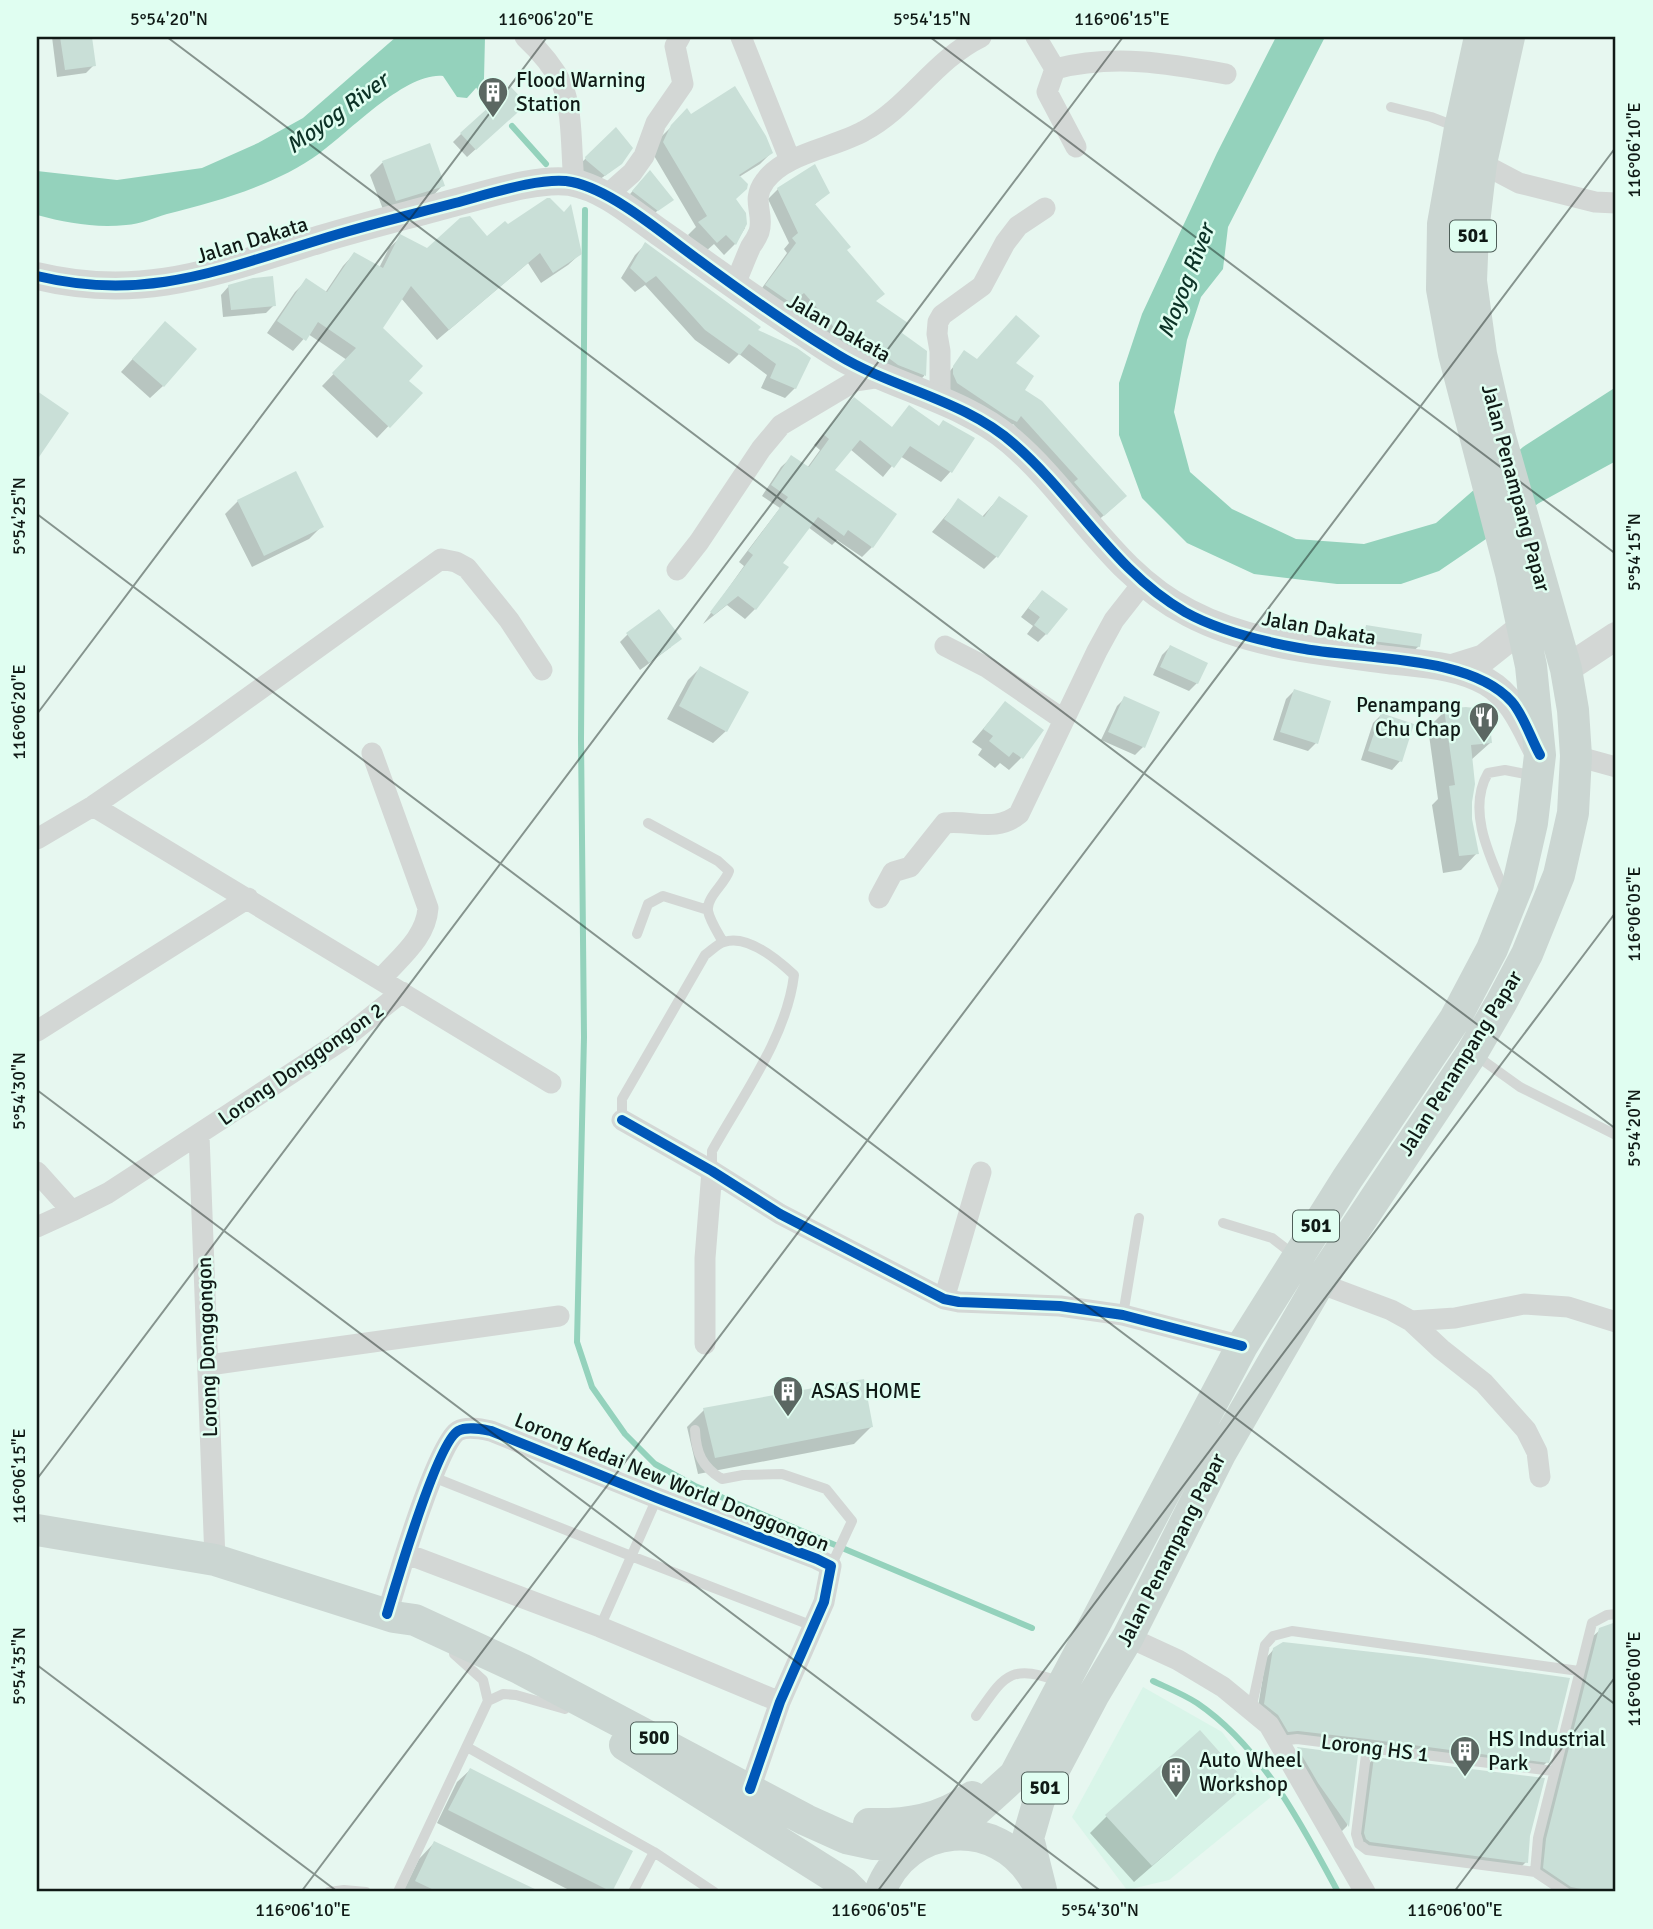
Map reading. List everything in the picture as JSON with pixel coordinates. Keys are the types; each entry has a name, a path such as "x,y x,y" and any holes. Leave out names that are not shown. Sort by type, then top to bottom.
{"main road":[{"name":"Jalan Penampang Papar","path":"1048,1891 1028,1838 1039,1800 1094,1694 1128,1637 1220,1454 1319,1283 1472,1053 1527,954 1559,875 1573,813 1576,756 1573,710 1566,669 1544,592 1451,342 1442,289 1443,224 1480,37"},
{"name":"Jalan Penampang Papar","path":"950,1834 1015,1775 1242,1346 1296,1257 1455,1019 1492,949 1518,884 1532,823 1539,766 1531,666 1486,435 1481,354 1471,281 1473,232 1481,163 1509,37"},
{"name":"500","path":"37,1530 215,1560 390,1615 415,1620 522,1669 806,1820 846,1838 874,1844 917,1845"},
{"name":"500","path":"390,1615 409,1632 565,1709 844,1883 853,1892"},
{"path":"781,1805 801,1800 867,1824 902,1825 936,1817 969,1799 985,1784 1020,1727 1058,1693"},
{"name":"500","path":"880,1892 885,1878 899,1859 917,1845 950,1834 978,1835 1005,1846 1027,1865 1048,1891"}],"street":[{"path":"525,37 551,65 563,87 568,108 574,183"},
{"path":"607,195 632,173 644,156 656,122 683,84 675,46 680,37"},
{"path":"741,37 790,160"},
{"path":"734,286 759,234 761,223 757,207 758,191 766,179 790,160 835,146 865,131 896,109 954,52 981,37"},
{"path":"1036,37 1055,69 1047,92 1076,147"},
{"path":"1055,69 1094,62 1141,60 1226,74"},
{"path":"1481,163 1519,183 1595,202 1616,203"},
{"name":"Jalan Dakata","path":"37,276 110,287 143,286 200,277 328,237 496,192 554,181 574,183 607,195 734,286 841,357 940,401 1002,433 1048,477 1118,559 1143,583 1187,613 1227,630 1299,648 1452,668 1488,682 1513,704 1539,766"},
{"path":"940,401 938,322 942,315 982,286 1005,243 1018,226 1045,208"},
{"path":"677,570 699,542 761,449 781,425 855,381 881,377"},
{"path":"37,839 93,806 199,733 440,559 456,562 467,568 509,620 542,670"},
{"path":"879,898 893,872 910,867 945,823 1001,825 1019,814 1081,682 1114,620 1143,583"},
{"name":"Jalan Dakata","path":"1452,668 1484,658 1523,628"},
{"path":"1566,669 1616,636"},
{"path":"945,646 988,668 1063,720"},
{"path":"372,754 428,908 427,922 419,938 381,979"},
{"path":"1576,756 1616,767"},
{"path":"93,806 551,1083"},
{"path":"37,1031 248,898"},
{"name":"Lorong Donggongon 2","path":"37,1227 108,1193 200,1135 341,1041 402,992"},
{"path":"622,1120 712,1171 780,1214 944,1299 1060,1306 1124,1315 1242,1346"},
{"name":"Lorong Donggongon","path":"200,1135 215,1560"},
{"path":"705,1344 705,1258 712,1171"},
{"path":"944,1299 981,1171"},
{"path":"37,1172 72,1211"},
{"path":"1319,1283 1391,1310 1411,1321 1484,1383 1525,1430 1537,1452 1540,1477"},
{"path":"1411,1321 1455,1318 1524,1304 1567,1307 1616,1322"},
{"path":"209,1365 559,1316"},
{"name":"Lorong Kedai New World Donggongon","path":"390,1615 407,1554 447,1443 458,1431 475,1428 491,1431 831,1566 824,1602 780,1702 750,1789"},
{"path":"407,1554 600,1627 780,1702"},
{"path":"1128,1637 1178,1660 1223,1686 1269,1725 1365,1892"}],"lane":[{"path":"1391,107 1460,128"},
{"path":"1510,903 1486,846 1480,815 1480,786 1488,773 1539,766"},
{"path":"649,823 718,861 729,872 710,901 708,911 723,942"},
{"path":"638,934 648,904 663,896 708,911"},
{"path":"622,1120 622,1099 705,955 723,942 738,940 775,956 794,975 791,999 779,1033 712,1151 712,1171"},
{"path":"1472,1053 1520,1087 1614,1134"},
{"path":"1124,1315 1139,1218"},
{"path":"1223,1223 1272,1238 1296,1257"},
{"path":"695,1430 696,1451 708,1471 722,1479 743,1475 782,1474 826,1489 852,1521 831,1566"},
{"path":"433,1477 813,1626"},
{"path":"600,1627 657,1498"},
{"path":"1535,1871 1538,1838 1553,1771 1592,1623 1607,1615 1616,1614"},
{"path":"1251,1710 1265,1645 1273,1636 1292,1631 1579,1671"},
{"path":"398,1892 488,1701 483,1680 454,1654"},
{"path":"976,1716 997,1686 1010,1674 1022,1672 1040,1675 1058,1693"},
{"path":"488,1701 503,1694 516,1695 565,1709"},
{"name":"Lorong HS 1","path":"1280,1741 1297,1739 1553,1771"},
{"path":"467,1747 654,1852 714,1892"},
{"path":"1367,1747 1356,1834 1359,1844 1364,1848 1535,1871 1565,1892"},
{"path":"633,1892 654,1852"},
{"path":"694,1892 695,1880"},
{"path":"329,1892 366,1892"}],"shaded area":[{"path":"1143,1687 1222,1732 1271,1797 1169,1880 1127,1890 1072,1817"}],"water":[{"name":"Moyog River","path":"396,37 485,37 484,79 467,98 457,97 443,76 428,77 412,83 303,164 266,183 227,197 126,225 81,224 37,215 37,171 117,180 202,168 258,143 303,118"},
{"name":"Moyog River","path":"1276,37 1325,37 1228,227 1223,269 1201,297 1187,340 1174,412 1190,472 1232,509 1296,539 1364,544 1436,523 1523,447 1616,387 1616,461 1539,503 1439,571 1401,584 1337,584 1254,574 1187,543 1142,498 1119,435 1119,383 1142,314 1217,153"}],"building":[{"path":"60,37 92,37 96,66 65,70"},
{"path":"735,86 766,136 773,153 739,175 748,184 747,189 736,199 746,213 747,224 736,245 726,235 717,243 698,222 707,216 663,142 671,125 687,108 691,114"},
{"name":"Flood Warning Station","path":"511,87 527,104 476,150 460,133"},
{"path":"616,127 633,148 622,164 605,176 585,157"},
{"path":"430,143 445,186 396,201 382,161"},
{"path":"815,164 830,193 815,204 851,247 847,250 885,294 876,301 908,323 902,333 927,351 926,376 898,365 886,356 885,358 843,329 839,333 804,293 791,303 765,285 796,243 792,238 798,233 777,188"},
{"path":"650,170 674,200 658,211 632,191"},
{"path":"547,198 564,212 571,204 582,254 553,273 540,253 449,330 411,286 383,328 423,366 409,381 423,393 390,428 332,373 356,348 318,322 306,341 277,321 306,278 327,292 354,252 383,268 400,234 427,248 460,218 470,216 487,236 505,221 508,224"},
{"path":"645,242 761,327 758,330 797,348 811,358 796,389 770,378 776,364 749,344 740,355 705,330 656,276 646,283 630,268"},
{"path":"273,276 276,306 231,310 228,285"},
{"path":"1016,315 1040,336 1016,363 1034,376 1025,390 1042,401 1127,496 1104,516 1074,482 1078,479 1021,416 1017,422 1009,418 957,383 953,374 953,366 964,350 977,359"},
{"path":"165,321 197,349 164,387 132,359"},
{"path":"37,391 69,413 37,460"},
{"path":"854,397 892,427 909,405 939,426 943,420 975,438 952,473 910,446 894,468 860,440 835,470 897,514 873,548 848,530 844,536 818,517 783,563 789,567 756,610 738,596 714,615 710,612 753,555 748,551 788,497 771,485 791,455 809,467 829,439 823,434"},
{"path":"296,471 324,527 264,556 237,500"},
{"path":"999,496 1028,516 998,558 944,519 958,498 984,517"},
{"path":"1042,590 1068,609 1047,635 1034,625 1040,617 1028,608"},
{"path":"659,609 682,639 649,663 626,633"},
{"path":"1366,625 1422,634 1420,647 1364,640"},
{"path":"1170,645 1208,663 1198,684 1160,667"},
{"path":"700,666 749,692 727,732 679,706"},
{"path":"1294,689 1331,701 1318,744 1280,732"},
{"path":"1124,696 1160,712 1145,748 1108,732"},
{"path":"1005,701 1044,730 1023,759 1013,752 1009,757 989,741 993,736 983,729"},
{"path":"1474,708 1484,716 1490,725 1492,743 1471,745 1475,784 1472,819 1479,854 1459,856 1449,786 1455,785 1444,709"},
{"path":"1381,713 1414,724 1402,762 1368,751"},
{"name":"ASAS HOME","path":"864,1379 873,1427 715,1458 703,1408"},
{"path":"1616,1622 1616,1892 1597,1892 1571,1887 1543,1868 1546,1839 1599,1628"},
{"path":"1283,1642 1570,1678 1549,1763 1367,1739 1288,1732 1278,1715 1264,1704 1273,1648"},
{"name":"Auto Wheel Workshop","path":"1200,1730 1248,1784 1152,1866 1105,1815"},
{"path":"1297,1747 1358,1755 1349,1827 1318,1783"},
{"path":"1374,1757 1545,1778 1530,1836 1528,1863 1370,1842 1364,1833"},
{"path":"470,1768 633,1851 612,1892 448,1810"},
{"path":"434,1841 541,1892 438,1892 415,1881"}],"waterway":[{"path":"475,79 486,99"},
{"path":"512,126 546,164"},
{"path":"585,210 581,739 584,1037 577,1342 592,1387 625,1434 655,1464 695,1486 1032,1628"},
{"path":"1153,1681 1197,1703 1220,1721 1261,1764 1295,1814 1338,1892"}],"cycle path":[{"path":"37,276 113,286 182,279 514,187 545,182 572,182 604,194 637,214 713,271 838,355 882,377 952,405 995,429 1036,465 1137,576 1185,612 1226,630 1270,642 1324,652 1413,662 1470,675 1493,686 1512,702 1540,755"},
{"path":"622,1120 712,1171 780,1214 944,1299 1060,1306 1123,1315 1242,1346"},
{"path":"387,1614 439,1460 449,1441 458,1431 466,1429 491,1431 817,1559 831,1566 824,1602 780,1702 750,1789"}],"place":[{"name":"Flood Warning Station","path":"493,119"},
{"name":"Penampang Chu Chap","path":"1484,744"},
{"name":"ASAS HOME","path":"788,1418"},
{"name":"HS Industrial Park","path":"1465,1778"},
{"name":"Auto Wheel Workshop","path":"1176,1799"}]}
